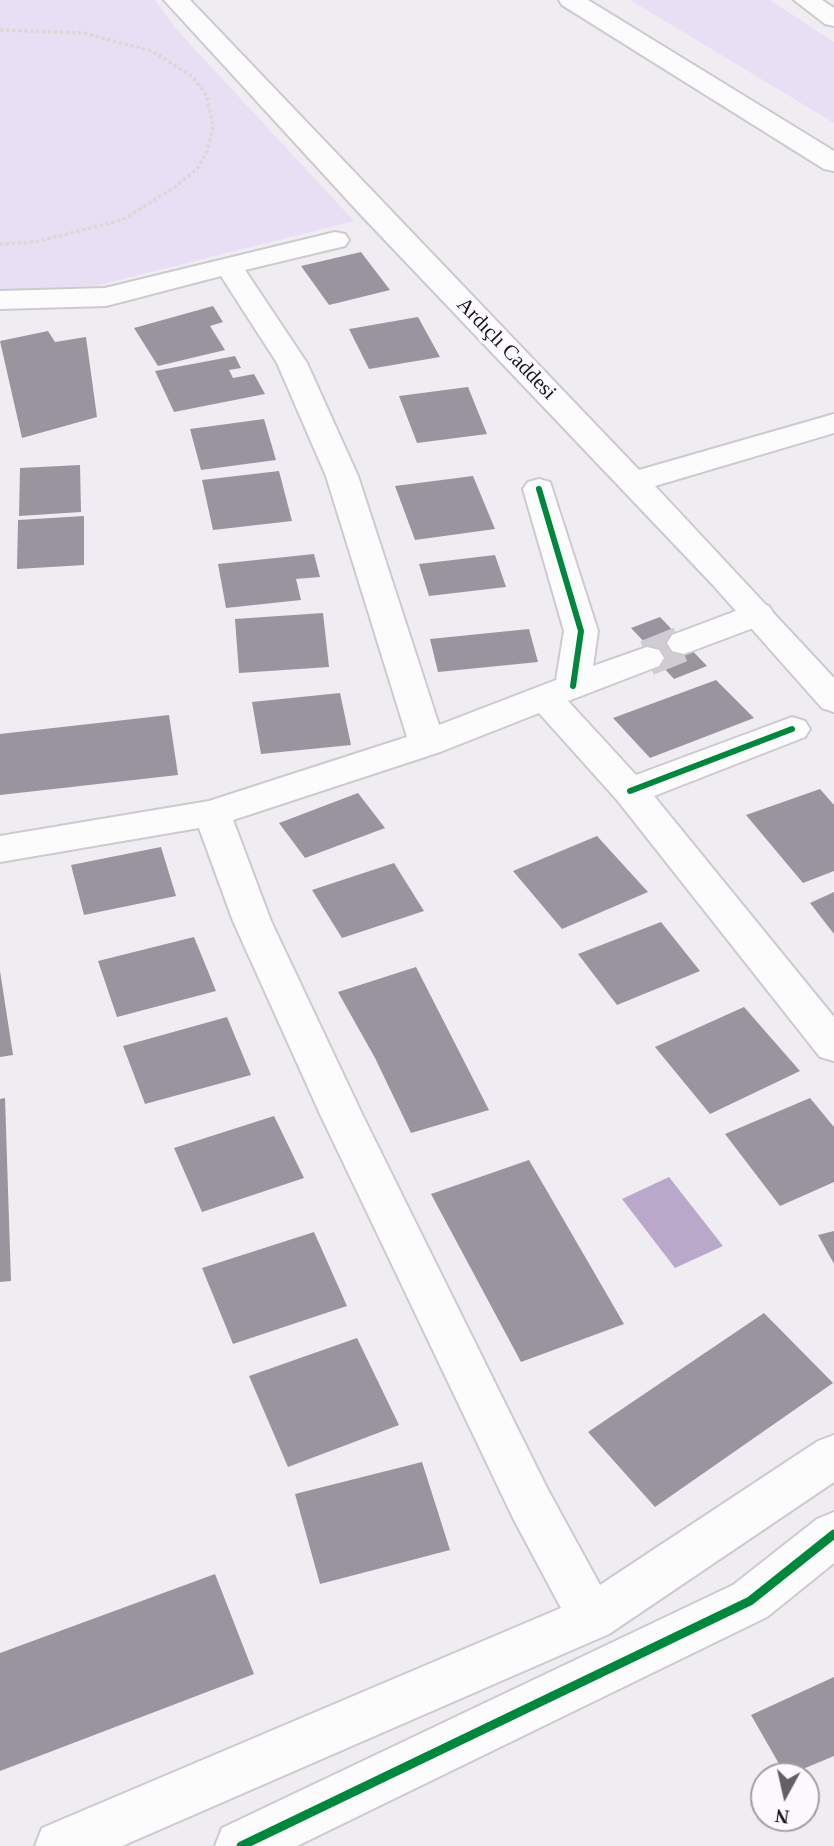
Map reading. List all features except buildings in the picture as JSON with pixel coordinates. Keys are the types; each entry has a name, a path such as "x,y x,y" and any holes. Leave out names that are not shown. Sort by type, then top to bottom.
{"main road":[{"name":"Ardıçlı Caddesi","path":"176,0 633,482 834,700"},
{"path":"571,0 834,163"},
{"path":"614,0 834,136"},
{"path":"806,0 834,19"},
{"path":"0,300 106,296 335,240"},
{"path":"228,265 292,363 342,476 427,743"},
{"path":"633,482 834,423"},
{"path":"539,489 581,631 558,691"},
{"path":"684,643 757,614"},
{"path":"0,849 212,813 427,743 647,658"},
{"path":"558,691 630,792 834,1046"},
{"path":"630,792 792,729"},
{"path":"212,813 252,921 341,1114 530,1503 592,1618"},
{"path":"61,1846 592,1618 834,1456"},
{"path":"242,1846 750,1601 834,1534"}],"path":[{"path":"0,30 83,33 152,51 193,78 207,96 213,127 207,152 197,169 175,187 130,215 75,234 35,242 0,244"}],"shaded area":[{"path":"0,0 155,0 177,30 354,221 95,286 0,290"},
{"path":"630,0 770,0 834,42 834,123"},
{"path":"669,1177 723,1246 675,1268 622,1199"}],"tunnel":[{"path":"647,658 684,643"}],"cycle path":[{"path":"539,489 581,631 573,686"},
{"path":"630,791 792,729"},
{"path":"241,1846 750,1601 834,1534"}]}
